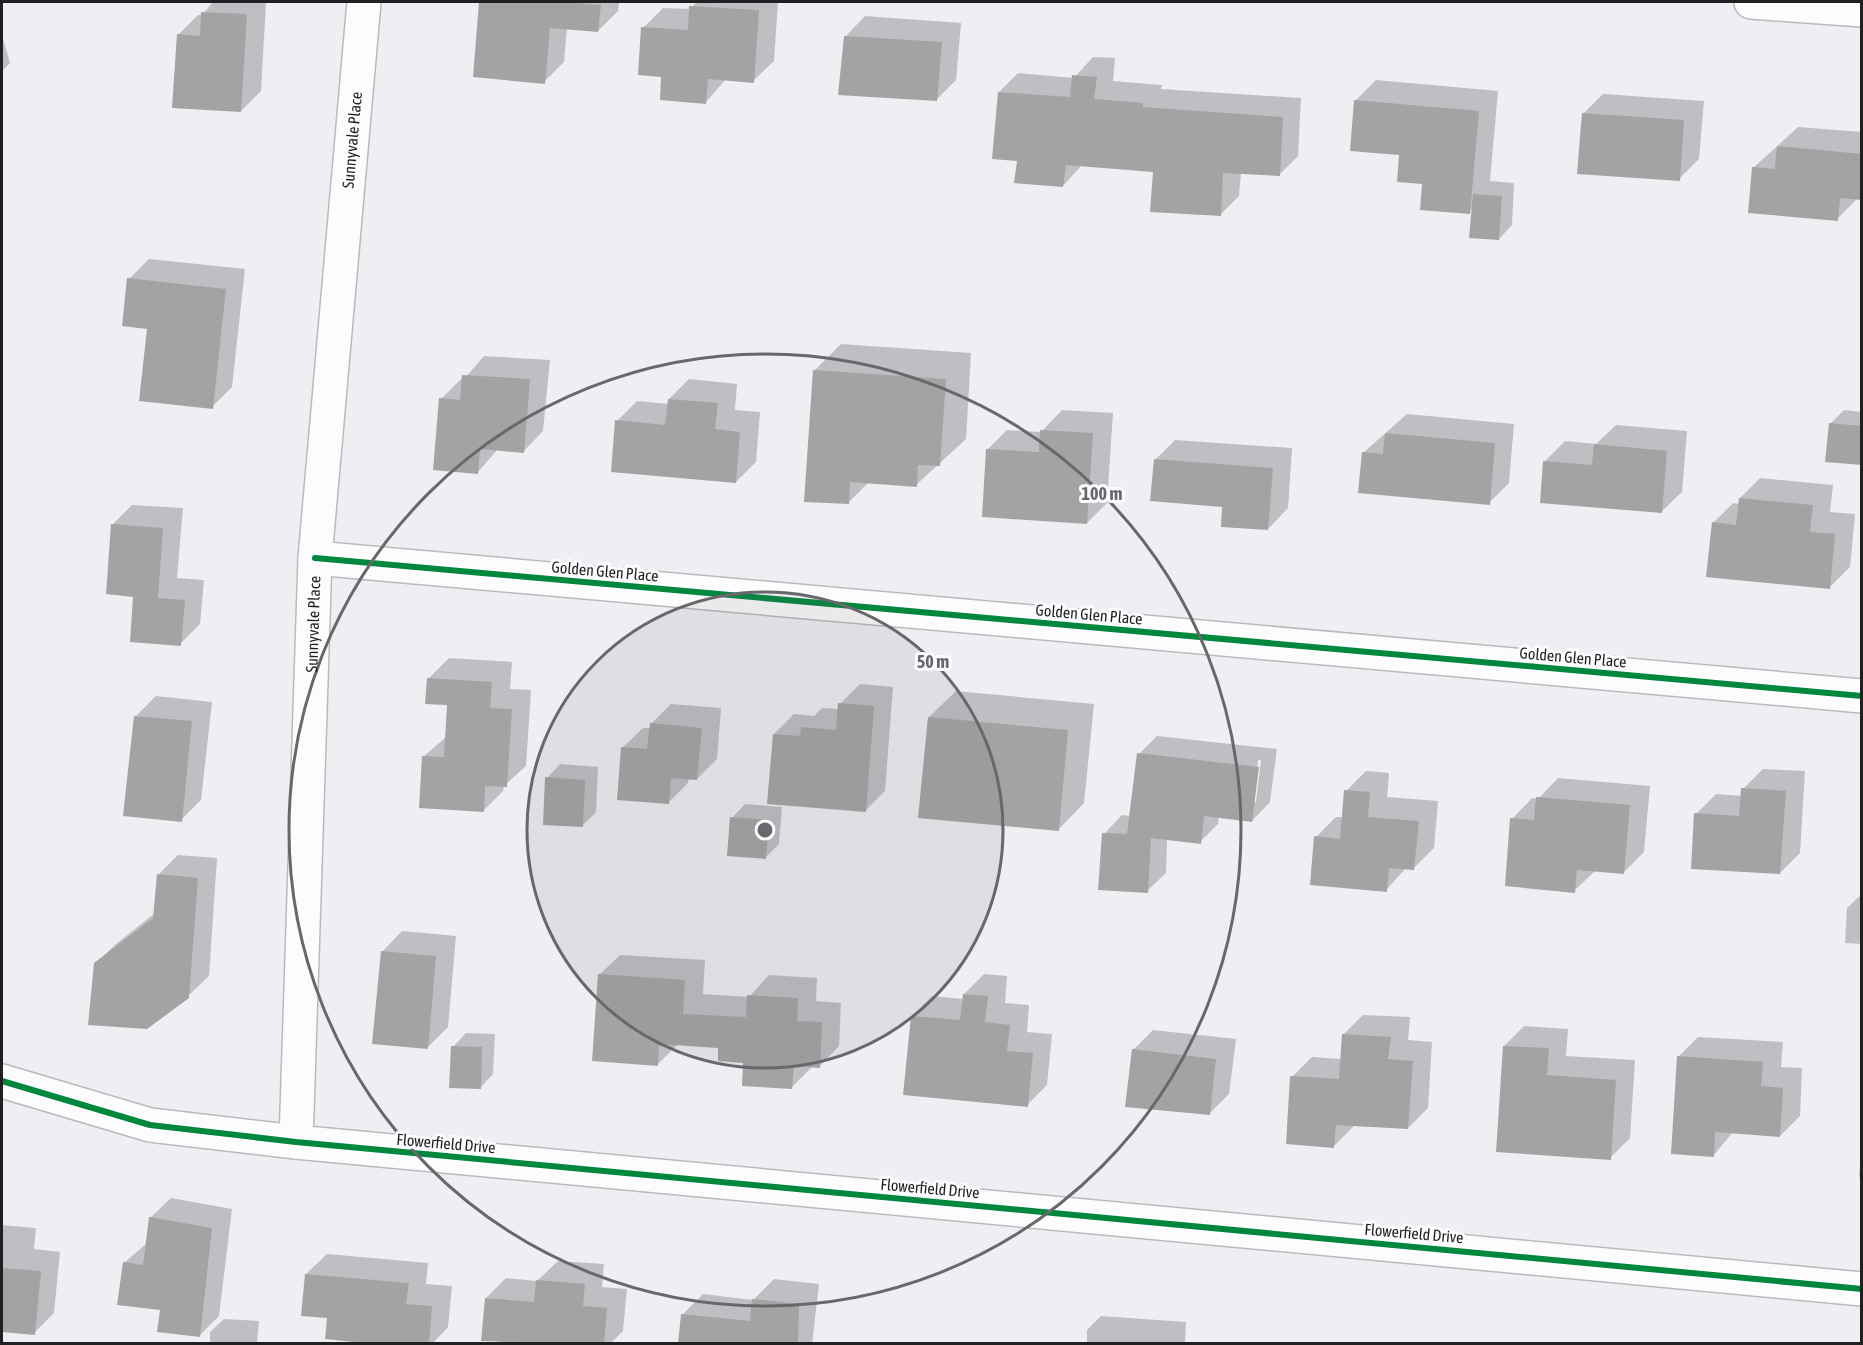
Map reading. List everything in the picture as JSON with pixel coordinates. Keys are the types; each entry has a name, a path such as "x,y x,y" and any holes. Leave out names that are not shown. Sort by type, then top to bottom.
{"street":[{"name":"Sunnyvale Place","path":"296,1142 315,558 364,2"},
{"path":"1751,2 1862,10"},
{"name":"Golden Glen Place","path":"315,558 1862,696"},
{"name":"Flowerfield Drive","path":"2,1081 150,1125 296,1142 1862,1289"}],"building":[{"path":"479,2 562,2 601,5 598,32 550,28 545,84 473,77"},
{"path":"689,6 759,10 754,83 708,79 706,104 660,100 661,77 638,75 641,27 688,30"},
{"path":"201,12 247,14 241,112 172,108 177,34 200,36"},
{"path":"844,36 942,42 937,101 838,95"},
{"path":"1072,75 1097,77 1094,99 1143,103 1143,107 1283,117 1280,176 1223,173 1221,216 1150,212 1153,172 1066,165 1063,187 1014,183 1017,161 992,159 998,92 1070,97"},
{"path":"1354,100 1479,111 1470,214 1420,210 1422,184 1397,182 1399,155 1350,151"},
{"path":"1582,113 1684,120 1680,181 1577,174"},
{"path":"1777,146 1862,154 1862,200 1840,198 1838,221 1748,213 1752,167 1775,169"},
{"path":"1473,194 1502,196 1499,240 1469,238"},
{"path":"127,278 226,289 213,409 139,401 147,329 122,326"},
{"path":"813,370 946,379 940,466 918,465 917,487 850,482 849,504 804,502"},
{"path":"462,375 530,379 524,453 480,449 478,474 433,470 439,398 460,400"},
{"path":"668,399 718,403 715,429 740,432 736,483 611,472 615,420 665,425"},
{"path":"1829,423 1862,426 1862,465 1825,462"},
{"path":"1040,430 1093,433 1087,524 982,517 986,449 1039,452"},
{"path":"1385,433 1495,443 1490,505 1358,493 1362,452 1383,454"},
{"path":"1594,444 1667,451 1662,513 1540,503 1543,461 1592,465"},
{"path":"1154,459 1273,468 1268,530 1221,527 1222,507 1150,501"},
{"path":"1739,498 1813,505 1810,532 1835,534 1830,589 1706,577 1712,522 1736,525"},
{"path":"111,524 163,528 158,598 185,600 181,646 130,642 133,597 106,594"},
{"path":"427,678 492,682 490,708 512,709 507,787 485,786 484,812 419,808 422,756 444,757 447,705 425,704"},
{"path":"838,703 874,706 866,812 767,804 773,734 800,736 801,727 836,730"},
{"path":"134,716 192,721 182,822 123,816"},
{"path":"928,717 1068,730 1059,831 918,818"},
{"path":"650,723 702,728 697,780 671,778 669,804 617,800 621,747 647,749"},
{"path":"1137,753 1259,767 1252,822 1204,816 1201,844 1151,838 1148,893 1098,890 1102,833 1127,834"},
{"path":"545,777 585,780 583,827 543,825"},
{"path":"1741,788 1786,791 1780,874 1691,869 1694,813 1739,816"},
{"path":"1344,790 1370,792 1368,817 1419,821 1414,870 1389,868 1387,892 1310,885 1314,836 1340,839"},
{"path":"1536,797 1630,805 1624,874 1577,870 1575,893 1505,886 1510,818 1534,820"},
{"path":"730,817 769,820 766,859 727,856"},
{"path":"157,874 198,878 189,998 147,1029 88,1025 94,963 153,918"},
{"path":"381,951 436,956 428,1049 372,1044"},
{"path":"598,974 685,980 683,1014 746,1017 747,995 798,998 797,1021 822,1022 820,1068 794,1066 792,1089 742,1086 743,1063 718,1061 718,1048 659,1044 658,1066 592,1061"},
{"path":"963,994 988,996 985,1022 1010,1025 1007,1051 1033,1053 1028,1107 903,1095 911,1016 960,1020"},
{"path":"1342,1034 1391,1037 1388,1059 1413,1061 1408,1129 1336,1125 1334,1148 1286,1144 1290,1076 1339,1079"},
{"path":"451,1046 482,1047 481,1089 449,1088"},
{"path":"1503,1046 1549,1048 1547,1075 1616,1080 1611,1160 1496,1152"},
{"path":"1132,1049 1216,1059 1210,1115 1125,1107"},
{"path":"1677,1056 1763,1062 1761,1086 1783,1088 1780,1137 1715,1132 1714,1157 1671,1154"},
{"path":"149,1217 212,1228 200,1337 157,1332 160,1310 117,1305 123,1262 143,1265"},
{"path":"2,1268 41,1271 35,1335 2,1332"},
{"path":"305,1274 409,1283 406,1304 432,1306 429,1344 373,1344 325,1339 327,1318 301,1316"},
{"path":"536,1280 585,1284 583,1306 607,1308 604,1344 481,1341 485,1298 534,1302"},
{"path":"752,1299 799,1304 798,1344 678,1344 681,1314 750,1321"}],"cycle path":[{"path":"315,558 1862,696"},
{"path":"2,1081 150,1125 296,1142 1862,1289"}]}
